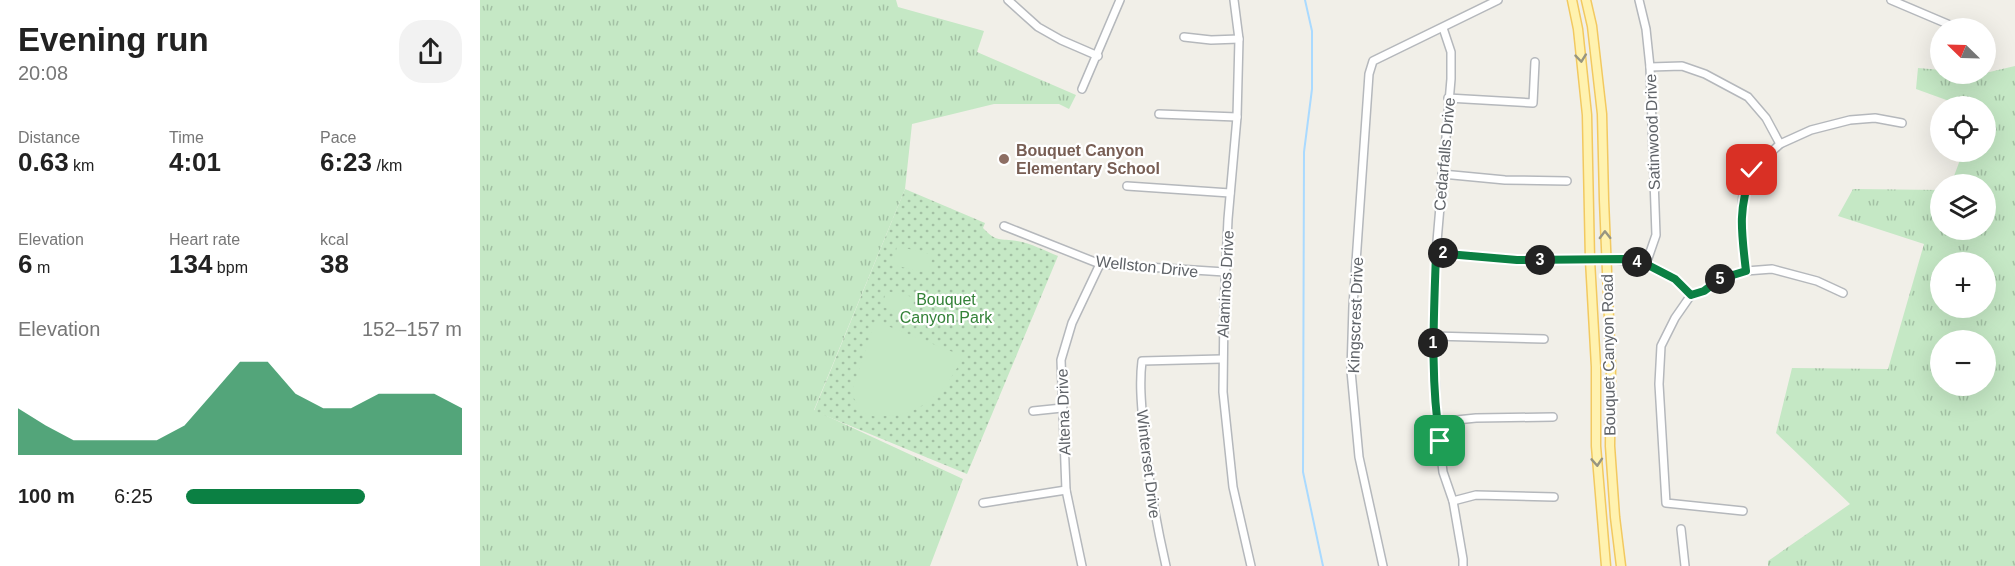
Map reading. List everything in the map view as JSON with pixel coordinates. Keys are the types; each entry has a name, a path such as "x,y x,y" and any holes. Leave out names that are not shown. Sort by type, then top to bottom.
{"main road":[{"name":"Bouquet Canyon Road","path":"1572,0 1578,29 1587,115 1590,260 1596,367 1596,446 1606,566"},
{"name":"Bouquet Canyon Road","path":"1586,0 1592,26 1602,114 1611,367 1610,446 1621,566"}],"street":[{"path":"1008,0 1038,27 1098,56"},
{"path":"1082,89 1120,0"},
{"name":"Alaminos Drive","path":"1234,0 1239,39 1237,117 1230,193 1222,359 1228,454 1242,532 1251,566"},
{"path":"1443,28 1498,0"},
{"name":"Satinwood Drive","path":"1639,0 1646,29 1650,67 1656,235 1646,264"},
{"path":"1891,0 1933,18"},
{"name":"Kingscrest Drive","path":"1383,566 1359,457 1351,370 1369,74 1373,61 1443,28"},
{"name":"Cedarfalls Drive","path":"1443,28 1451,52 1451,79 1436,253 1433,336 1437,422 1443,472 1453,501 1463,566"},
{"path":"1184,37 1211,40 1239,39"},
{"path":"1448,98 1533,103 1535,62"},
{"path":"1650,67 1682,66 1705,74 1748,97 1766,118 1780,144"},
{"path":"1159,114 1237,117"},
{"path":"1746,271 1741,223 1743,194 1752,170 1780,144 1811,130 1850,120 1875,118 1902,123"},
{"path":"1443,174 1505,180 1567,181"},
{"path":"1127,186 1230,193"},
{"name":"Wellston Drive","path":"1004,226 1100,264 1226,273"},
{"path":"1436,253 1517,260 1623,259 1646,264 1675,279 1691,295"},
{"name":"Altena Drive","path":"1082,566 1066,489 1061,360 1072,323 1100,264"},
{"path":"1743,511 1666,503 1659,384 1661,346 1675,318 1691,295 1704,291 1720,279 1746,271 1772,269 1797,274 1843,293"},
{"path":"1433,336 1544,339"},
{"name":"Winterset Drive","path":"1166,566 1151,499 1140,376 1142,361 1222,359"},
{"path":"1033,411 1062,408"},
{"path":"1437,422 1476,418 1554,417"},
{"path":"983,503 1066,489"},
{"path":"1453,501 1476,495 1554,497"},
{"path":"1681,529 1685,566"}],"green space":[{"path":"480,0 896,0 898,7 984,31 977,52 1076,95 1069,109 1059,104 994,104 912,124 905,189 814,410 963,479 930,566 480,566"},
{"path":"2015,66 2015,566 1768,566 1768,561 1850,504 1776,433 1792,368 1888,369 1924,244 1838,216 1853,189 1930,190 1930,240 1996,240 1996,174 1955,174 1959,162 1996,162 1996,96 1935,96 1916,89 1918,68 1930,69 1930,84 1996,84 1996,70"},
{"name":"Bouquet Canyon Park","path":"905,189 985,223 983,228 995,238 1027,243 1058,256 967,474 814,411"},
{"path":"897,246 933,255 928,273 893,265"},
{"path":"886,291 913,297 909,314 882,307"},
{"path":"875,321 963,356 942,389 910,412 871,416 861,409 851,394"}],"waterway":[{"path":"1305,0 1312,31 1312,89 1304,152 1303,472 1323,566"}],"place":[{"name":"Bouquet Canyon Elementary School","path":"1004,159"}],"route":[{"path":"1440,441 1433,336 1436,253 1517,260 1623,259 1646,264 1675,279 1691,295 1704,291 1720,279 1746,271 1741,223 1743,194 1752,170"}]}
